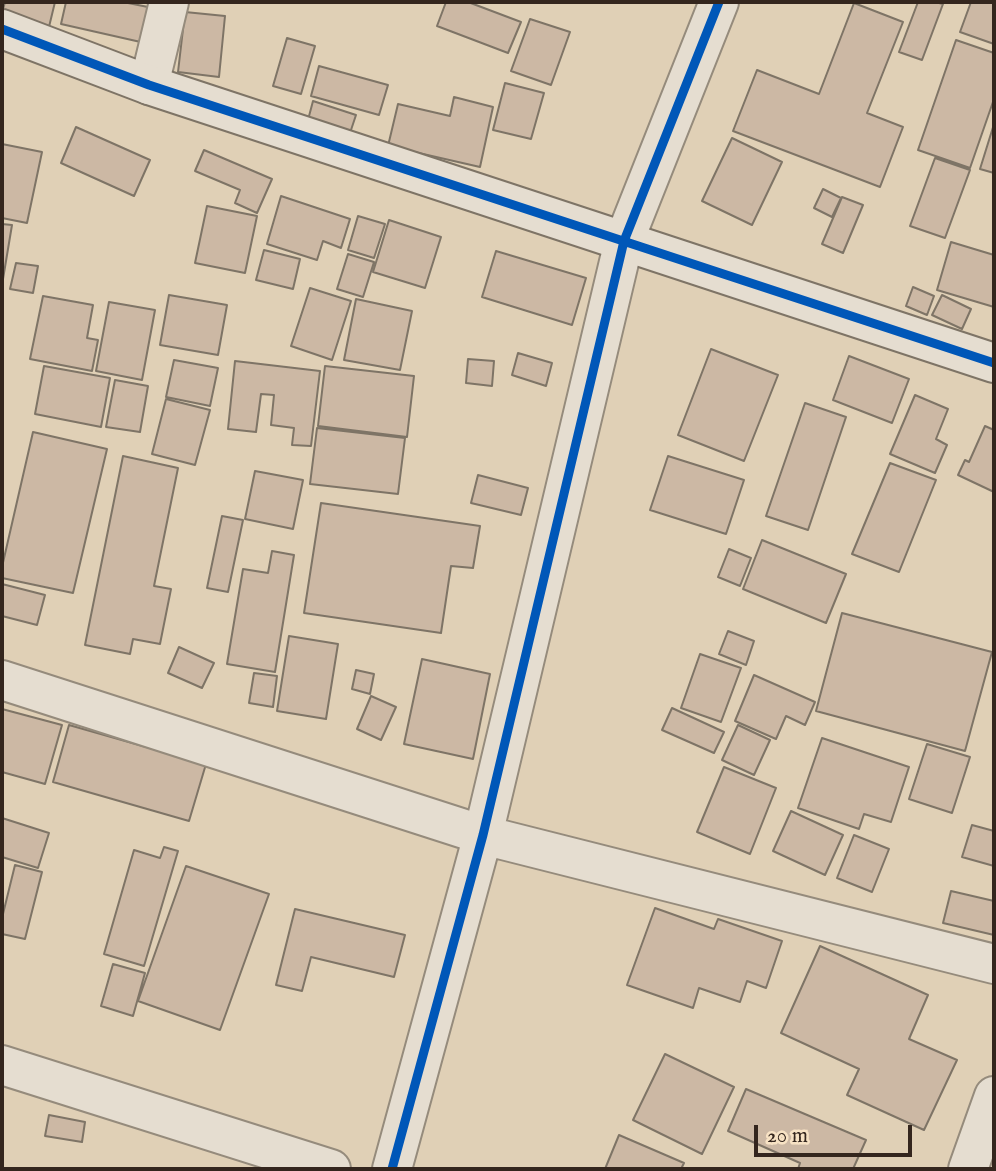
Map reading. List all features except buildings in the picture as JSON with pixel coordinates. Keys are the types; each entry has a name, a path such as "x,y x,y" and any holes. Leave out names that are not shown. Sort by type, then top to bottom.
{"street":[{"path":"149,85 169,2"},
{"path":"392,1169 483,835 624,242 719,2"},
{"path":"2,29 149,85 994,363"},
{"path":"2,680 483,835 994,964"},
{"path":"2,1065 331,1169"},
{"path":"968,1169 994,1096"}],"cycle path":[{"path":"392,1169 483,835 624,241 719,2"},
{"path":"2,29 149,85 994,363"}]}
